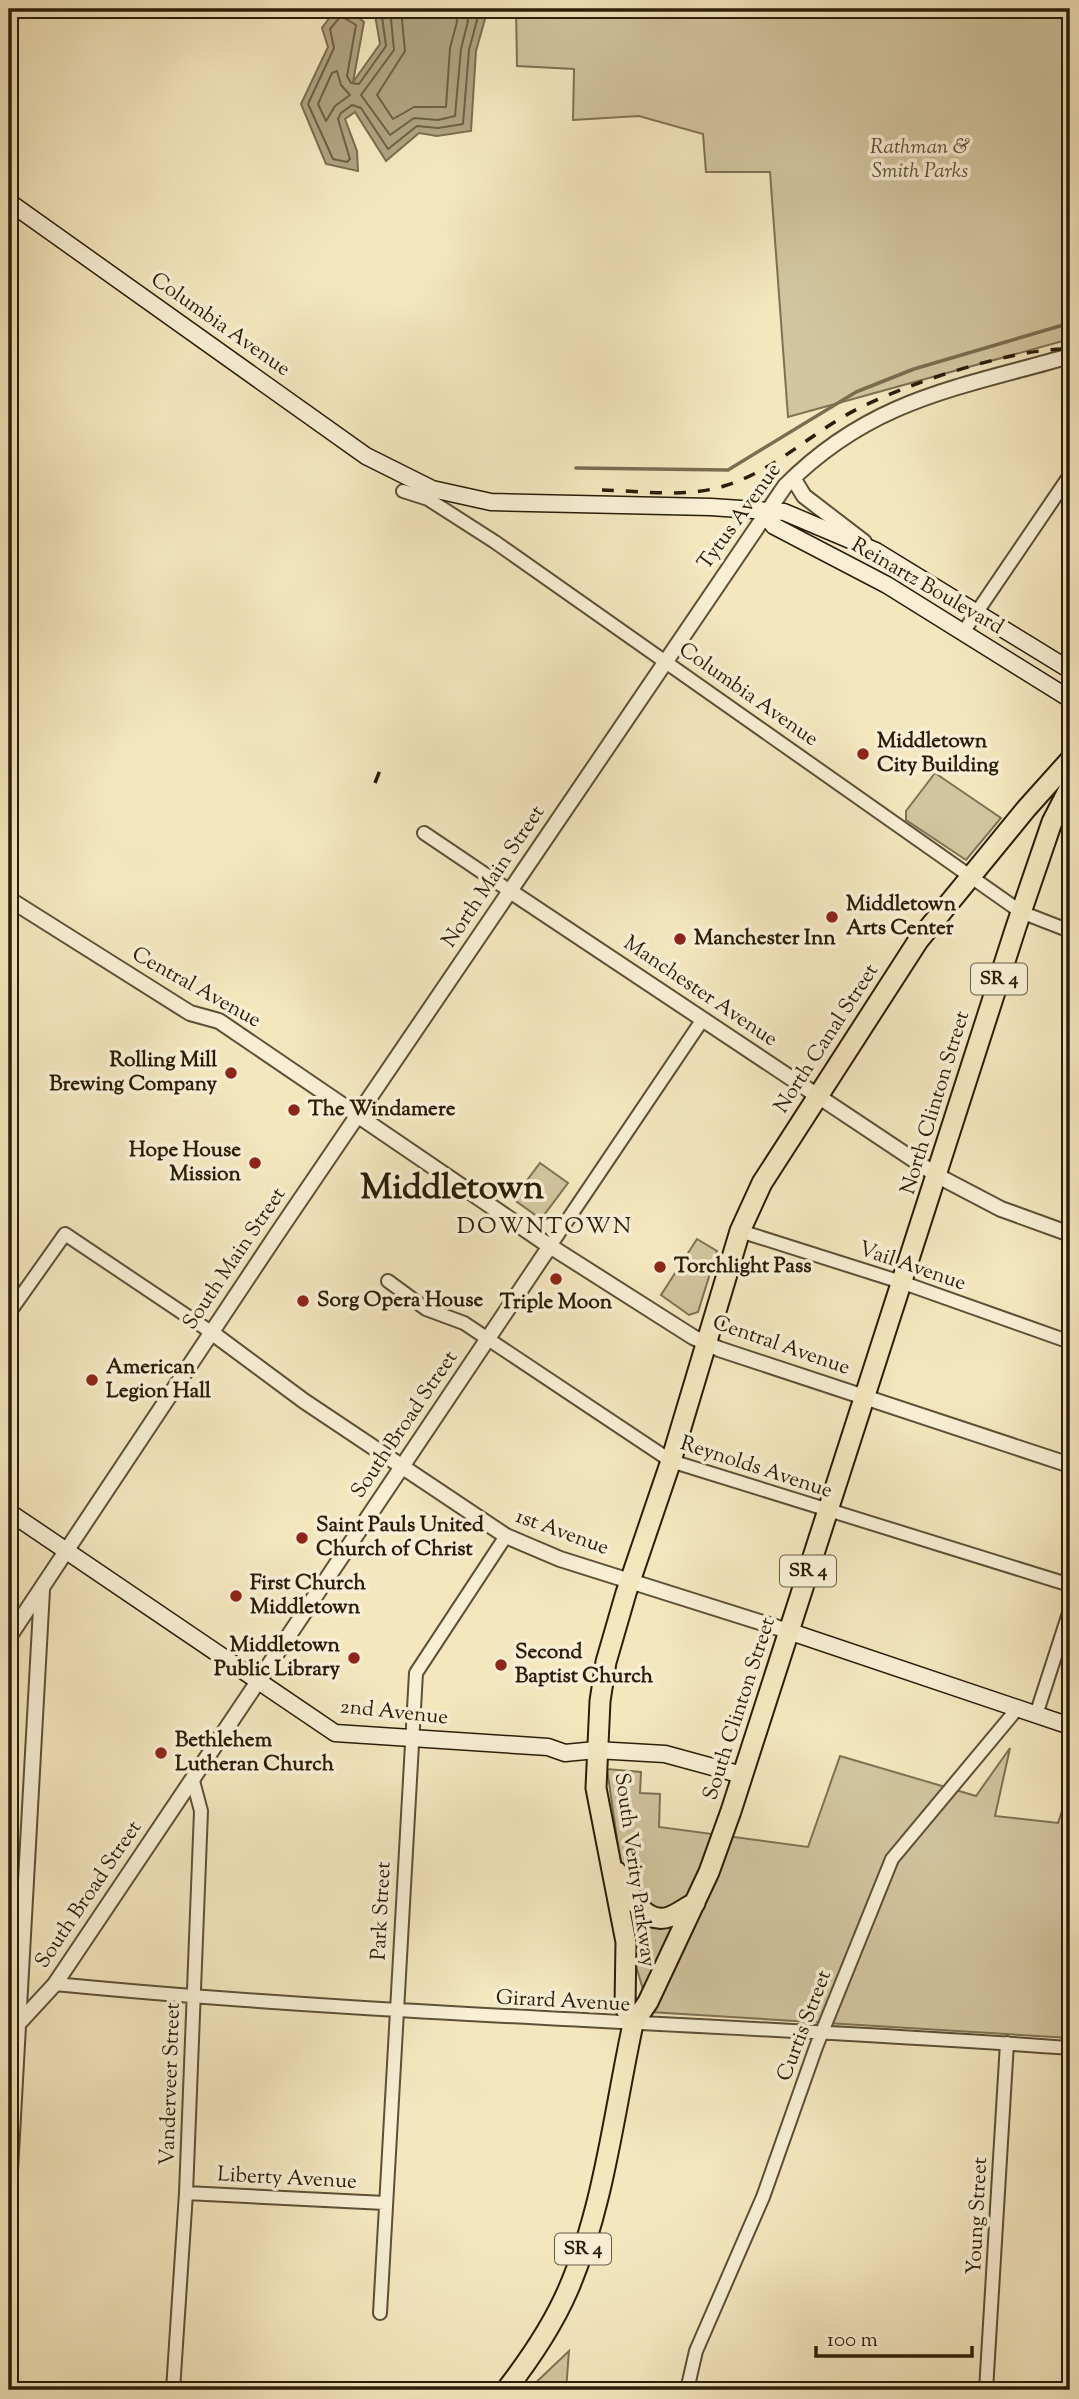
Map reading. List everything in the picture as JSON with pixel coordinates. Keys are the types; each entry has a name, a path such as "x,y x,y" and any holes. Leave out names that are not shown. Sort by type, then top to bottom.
{"main road":[{"name":"Columbia Avenue","path":"9,202 405,485"},
{"name":"Reinartz Boulevard","path":"405,485 491,502 711,507 764,513 784,512 876,551 1070,670"},
{"name":"Reinartz Boulevard","path":"764,513 774,526 887,585 1070,699"},
{"name":"North Canal Street","path":"707,1344 740,1231 762,1183 918,941 1026,809 1070,760"},
{"name":"North Clinton Street","path":"863,1397 938,1176 1021,912 1052,822 1070,787"},
{"name":"South Verity Parkway","path":"506,2390 554,2320 579,2263 592,2218 633,2024 625,2007 626,1942 596,1788 596,1750 607,1661 707,1344"},
{"name":"South Clinton Street","path":"633,2024 648,2002 717,1852 863,1397"},
{"name":"2nd Avenue","path":"9,1512 260,1679 335,1733 548,1747 560,1741 583,1744 596,1750 665,1754 741,1775"},
{"name":"1st Avenue","path":"788,1631 1070,1726"},
{"path":"610,1859 644,1912 656,1918 669,1917 695,1903"}],"street":[{"name":"Tytus Avenue","path":"665,662 764,513 793,478 833,442 902,404 1070,356"},
{"path":"964,631 1070,475"},
{"path":"793,478 804,496 876,551"},
{"name":"Columbia Avenue","path":"405,485 495,542 1021,912 1070,931"},
{"name":"North Main Street","path":"358,1115 665,662"},
{"name":"Manchester Avenue","path":"424,833 938,1176 1001,1209 1070,1234"},
{"name":"Central Avenue","path":"9,898 190,1013 219,1021 550,1246 707,1344 1070,1465"},
{"name":"South Broad Street","path":"19,2023 55,1984 703,1020"},
{"name":"South Main Street","path":"9,1637 358,1115"},
{"name":"Vail Avenue","path":"740,1231 901,1282 1070,1342"},
{"name":"1st Avenue","path":"9,1313 65,1234 211,1332 402,1468 506,1536 560,1559 788,1631"},
{"name":"Reynolds Avenue","path":"388,1281 426,1309 464,1322 487,1340 671,1461 827,1512 1070,1585"},
{"name":"Park Street","path":"380,2314 410,1737 416,1673 506,1536"},
{"path":"9,2189 42,1588"},
{"path":"1035,1715 1070,1610"},
{"name":"Curtis Street","path":"687,2390 696,2351 763,2197 821,2033 892,1860 1017,1709"},
{"name":"Vanderveer Street","path":"173,2390 186,2193 201,1811 193,1781"},
{"name":"Girard Avenue","path":"55,1984 194,1997 477,2017 1070,2048"},
{"name":"Young Street","path":"986,2390 1007,2043"},
{"name":"Liberty Avenue","path":"186,2193 385,2203"}],"green space":[{"name":"Rathman & Smith Parks","path":"516,9 1070,9 1070,339 788,417 770,172 706,172 703,134 639,116 573,120 574,69 517,66"},
{"path":"935,773 1001,818 966,860 906,820 906,811"},
{"path":"540,1163 568,1183 541,1219 513,1199"},
{"path":"697,1239 717,1251 698,1312 689,1315 661,1295"},
{"path":"1010,1748 995,1816 1058,1823 1070,1786 1070,2038 650,2012 635,1963 607,1769 641,1772 640,1793 660,1794 659,1827 808,1847 840,1756 976,1796"},
{"path":"569,2351 566,2390 528,2390"}],"water":[{"path":"336,9 354,14 364,22 353,82 380,44 374,9 480,9 485,19 476,51 471,131 437,136 419,133 386,161 355,112 345,119 357,151 358,171 326,164 301,104 328,47 322,28"}],"waterway":[{"path":"576,468 728,470 856,392 914,369 1070,323"}],"railway":[{"path":"602,490 679,493 724,486 769,465 859,408 918,383 985,362 1046,350 1070,349"},
{"path":"375,783 382,765"}],"place":[{"name":"Middletown City Building","path":"863,754"},
{"name":"Middletown Arts Center","path":"832,917"},
{"name":"Manchester Inn","path":"680,939"},
{"name":"Rolling Mill Brewing Company","path":"231,1073"},
{"name":"The Windamere","path":"294,1110"},
{"name":"Hope House Mission","path":"255,1163"},
{"name":"Torchlight Pass","path":"660,1267"},
{"name":"Triple Moon","path":"556,1279"},
{"name":"Sorg Opera House","path":"303,1301"},
{"name":"American Legion Hall","path":"92,1380"},
{"name":"Saint Pauls United Church of Christ","path":"302,1538"},
{"name":"First Church Middletown","path":"236,1596"},
{"name":"Middletown Public Library","path":"354,1658"},
{"name":"Second Baptist Church","path":"501,1665"},
{"name":"Bethlehem Lutheran Church","path":"161,1753"}],"district":[{"name":"Middletown","path":"452,1189"},
{"name":"DOWNTOWN","path":"545,1227"}]}
